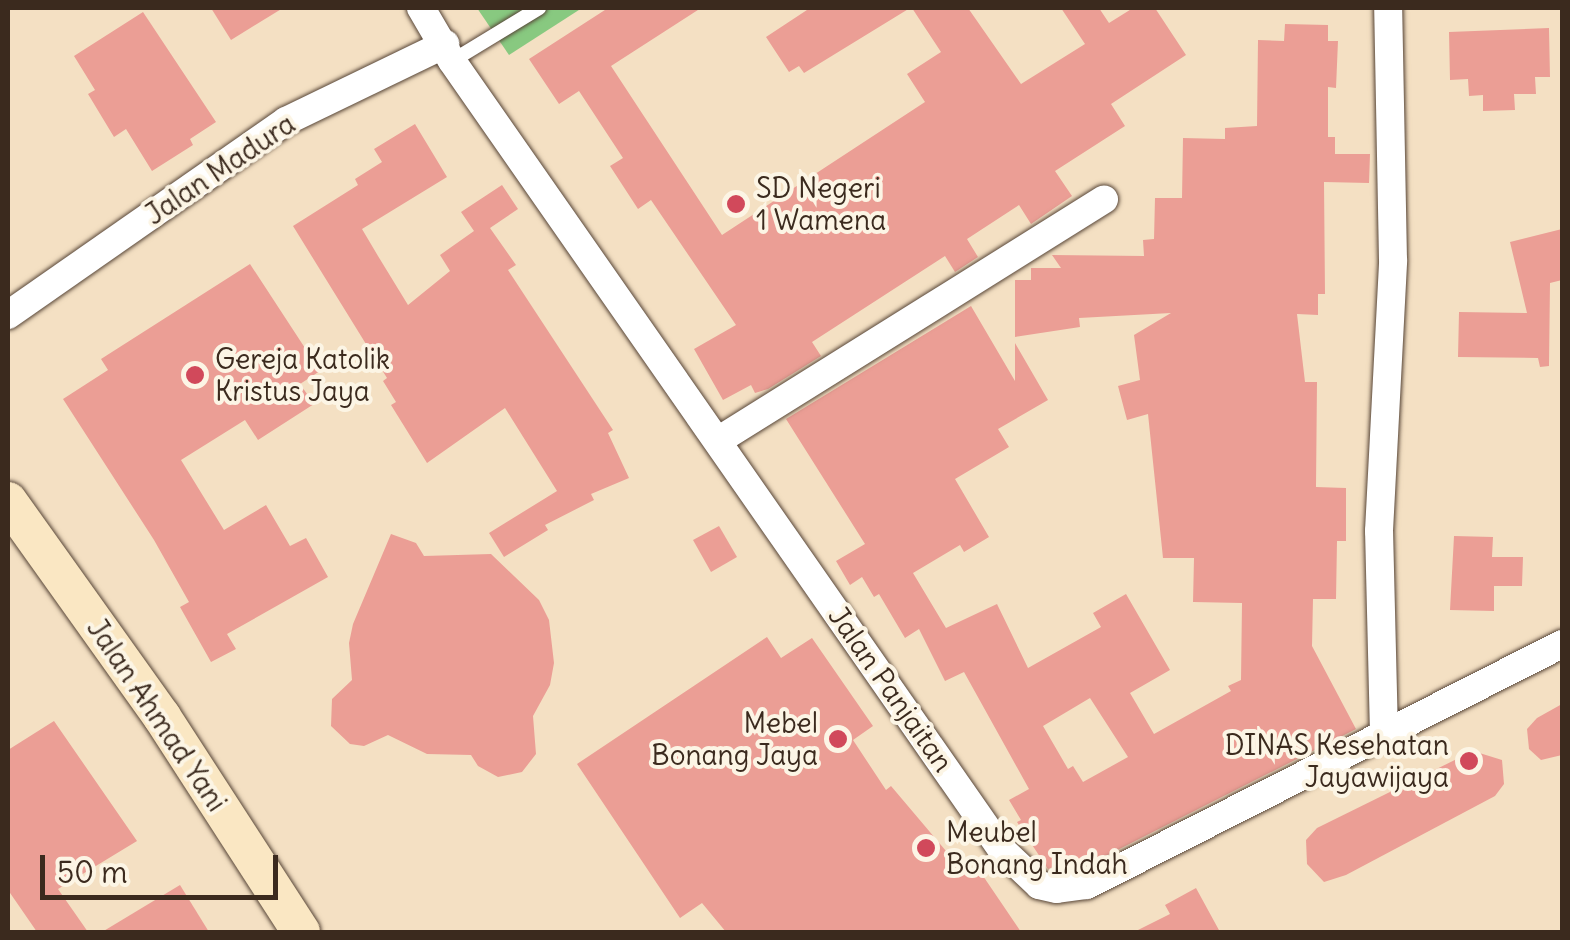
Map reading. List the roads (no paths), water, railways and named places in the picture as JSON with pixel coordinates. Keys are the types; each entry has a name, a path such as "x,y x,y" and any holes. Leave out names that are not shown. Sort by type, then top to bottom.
{"main road":[{"name":"Jalan Ahmad Yani","path":"8,502 162,717 301,932"}],"street":[{"name":"Jalan Panjaitan","path":"422,8 448,52 1002,850 1039,885 1057,889 1087,885 1562,644"},
{"path":"1384,734 1379,530 1392,260 1388,8"},
{"name":"Jalan Madura","path":"8,314 286,121 448,52"},
{"path":"719,440 1104,199"}],"lane":[{"path":"448,52 538,8"}],"place":[{"name":"SD Negeri 1 Wamena","path":"736,204"},
{"name":"Gereja Katolik Kristus Jaya","path":"195,375"},
{"name":"Mebel Bonang Jaya","path":"838,739"},
{"name":"DINAS Kesehatan Jayawijaya","path":"1469,761"},
{"name":"Meubel Bonang Indah","path":"926,848"}]}
